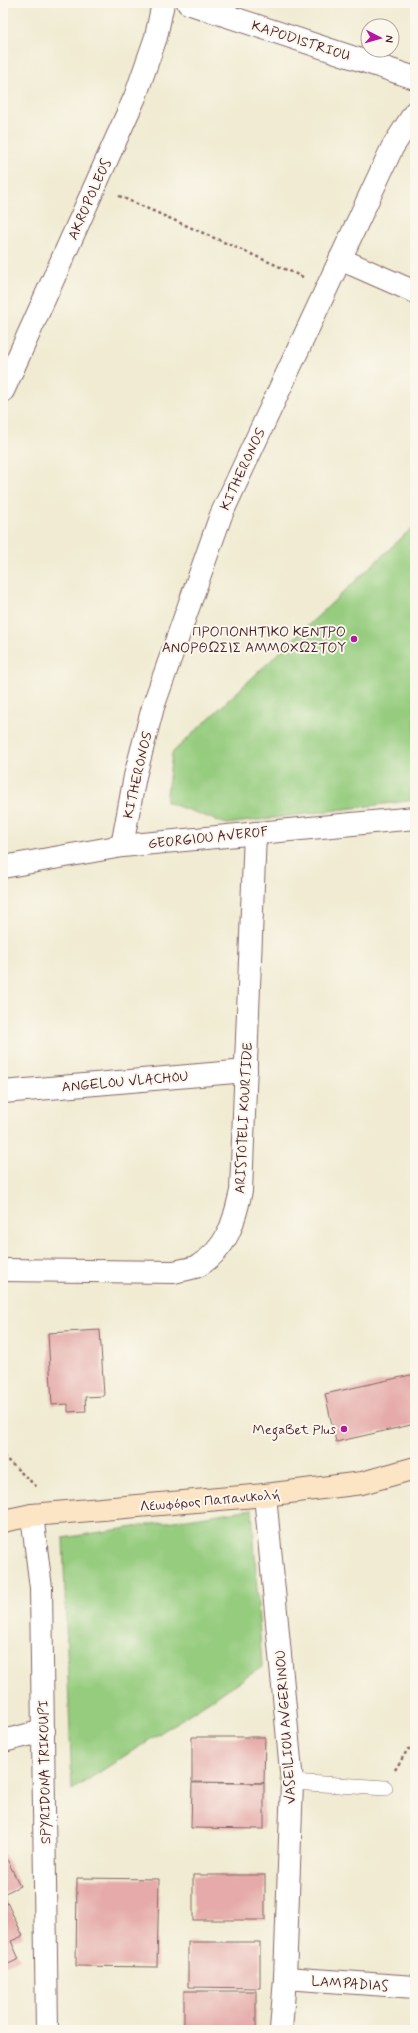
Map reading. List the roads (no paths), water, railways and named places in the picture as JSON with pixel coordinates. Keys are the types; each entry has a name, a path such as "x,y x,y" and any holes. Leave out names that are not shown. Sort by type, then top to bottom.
{"street":[{"name":"AKROPOLEOS","path":"3,391 146,69 156,37 163,3"},
{"name":"KAPODISTRIOU","path":"188,3 415,78"},
{"name":"KITHERONOS","path":"122,846 135,776 153,707 218,522 326,287 392,148 415,112"},
{"path":"340,259 415,292"},
{"name":"GEORGIOU AVEROF","path":"3,867 122,846 415,818"},
{"name":"ARISTOTELI KOURTIDE","path":"3,1270 174,1272 197,1266 223,1246 235,1219 241,1191 255,833"},
{"name":"ANGELOU VLACHOU","path":"3,1092 246,1071"},
{"name":"Λεωφόρος Παπανικολή","path":"3,1521 32,1515 265,1496 362,1483 415,1468"},
{"name":"VASEILIOU AVGERINOU","path":"265,1496 292,1782 285,1978 281,2030"},
{"name":"SPYRIDONA TRIKOUPI","path":"32,1515 41,1588 47,2030"},
{"path":"3,1741 44,1731"},
{"name":"LAMPADIAS","path":"285,1978 415,1987"}],"lane":[{"path":"292,1782 385,1788"}],"place":[{"name":"ΠΡΟΠΟΝΗΤΙΚΟ ΚΕΝΤΡΟ ΑΝΟΡΘΩΣΙΣ ΑΜΜΟΧΩΣΤΟΥ","path":"354,639"},
{"name":"MegaBet Plus","path":"344,1429"}]}
